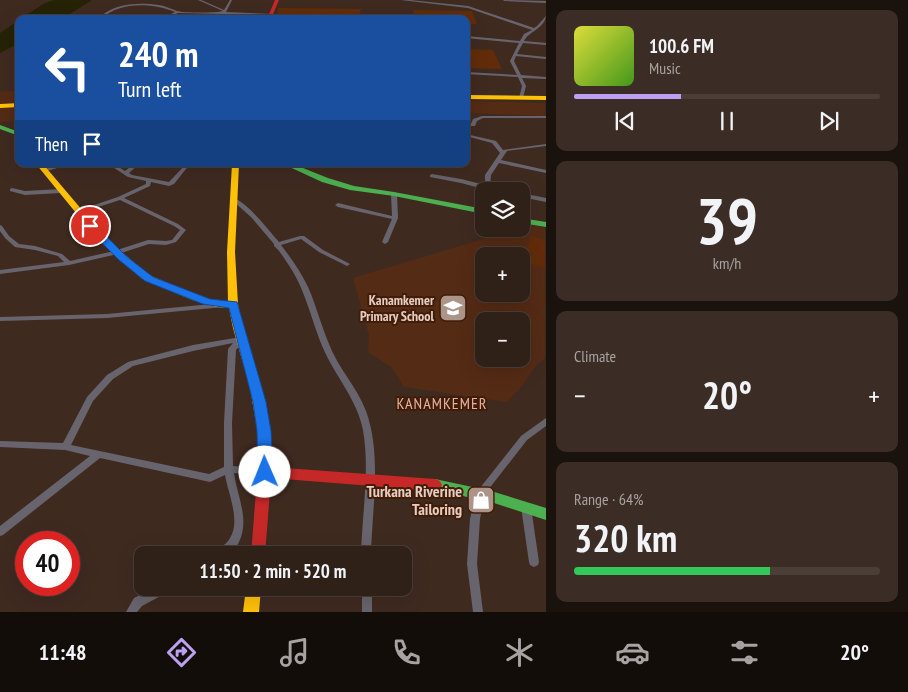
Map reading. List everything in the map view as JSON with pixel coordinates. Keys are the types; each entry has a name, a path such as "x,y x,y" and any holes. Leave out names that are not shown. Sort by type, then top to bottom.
{"main road":[{"path":"270,15 276,0"},
{"path":"470,97 546,98"},
{"path":"0,106 15,105"},
{"path":"0,126 15,132"},
{"path":"42,167 78,212 116,253 149,279 195,298 222,305 233,305"},
{"path":"236,167 233,305 260,402 264,431 265,472 259,546"},
{"path":"293,167 358,190 394,194 475,210"},
{"path":"530,222 544,224"},
{"path":"265,472 446,486 481,493 546,514"},
{"path":"251,612 253,596"}],"street":[{"path":"102,15 130,0"},
{"path":"200,0 225,12"},
{"path":"225,12 230,0"},
{"path":"261,0 276,0"},
{"path":"402,0 468,7 533,29"},
{"path":"434,0 450,0"},
{"path":"457,0 468,7"},
{"path":"504,0 546,2"},
{"path":"125,4 165,8 178,12 225,12 257,15"},
{"path":"171,15 178,12"},
{"path":"521,98 524,86 512,63 525,35 538,27 546,17"},
{"path":"538,27 546,29"},
{"path":"470,37 546,44"},
{"path":"515,55 546,58"},
{"path":"470,73 546,78"},
{"path":"470,125 473,125 475,120 482,117 546,117"},
{"path":"470,136 494,142 503,153"},
{"path":"487,182 488,175 505,150 546,145"},
{"path":"498,161 546,172"},
{"path":"116,167 130,176 164,184 172,182 185,167"},
{"path":"126,173 133,167"},
{"path":"432,176 461,180 475,184"},
{"path":"78,212 120,198 148,185 149,180"},
{"path":"12,190 26,192 61,191"},
{"path":"384,242 395,218 394,194"},
{"path":"530,197 546,200"},
{"path":"0,272 69,263 116,253 148,242 166,243 174,241 183,230 120,198"},
{"path":"234,200 246,210 292,265 304,285 327,349 362,410 368,442 369,479 366,546"},
{"path":"338,205 395,218"},
{"path":"0,227 17,246 35,248 60,255 69,263"},
{"path":"276,245 302,237 321,251 347,264"},
{"path":"0,319 108,316 222,305"},
{"path":"65,447 90,399 110,377 131,364 193,348 241,339"},
{"path":"230,546 240,530 240,521 233,496 229,468 228,422 232,349 241,339"},
{"path":"478,612 472,564 475,519 481,493 524,438 546,421"},
{"path":"0,444 65,447 210,478 229,468 265,472"},
{"path":"0,532 99,454"},
{"path":"526,507 534,562"},
{"path":"131,612 138,602 149,596"},
{"path":"367,596 367,612"}],"shaded area":[{"path":"54,0 92,0 68,15 26,15 45,3"},
{"path":"278,8 361,9 359,15 277,15"},
{"path":"414,10 472,11 477,24 470,24 470,15 413,15"},
{"path":"15,23 15,45 0,53 0,33"},
{"path":"470,49 493,50 502,69 470,68"},
{"path":"15,90 15,102 0,104 0,92"},
{"path":"470,101 545,103 545,116 470,113"},
{"path":"15,106 15,120 0,123 0,107"},
{"name":"Kanamkemer Primary School","path":"530,225 545,228 545,358 535,367 522,386 507,402 404,387 391,367 368,352 369,336 353,278 489,237 530,237"},
{"path":"531,236 545,240 545,268 530,264 530,247 528,247"}],"traffic: fast":[{"path":"0,127 15,133"},
{"path":"294,167 325,180 353,188 475,210"},
{"path":"530,222 546,225"},
{"path":"435,485 491,496 546,514"}],"traffic: slow":[{"path":"470,97 546,98"},
{"path":"0,106 15,105"},
{"path":"42,167 102,239 144,276 195,298 217,304 233,305"},
{"path":"236,167 231,252 233,304 238,328 256,388 264,434"},
{"path":"251,612 253,596"}],"traffic: jam":[{"path":"271,15 277,0"},
{"path":"259,546 264,478 264,434"},
{"path":"265,472 435,485"}],"place":[{"name":"Kanamkemer Primary School","path":"453,308"},
{"name":"Turkana Riverine Tailoring","path":"481,500"}],"district":[{"name":"KANAMKEMER","path":"442,403"}],"route":[{"path":"90,226 122,258 149,279 207,302 233,305 260,402 264,431 265,472"}]}
